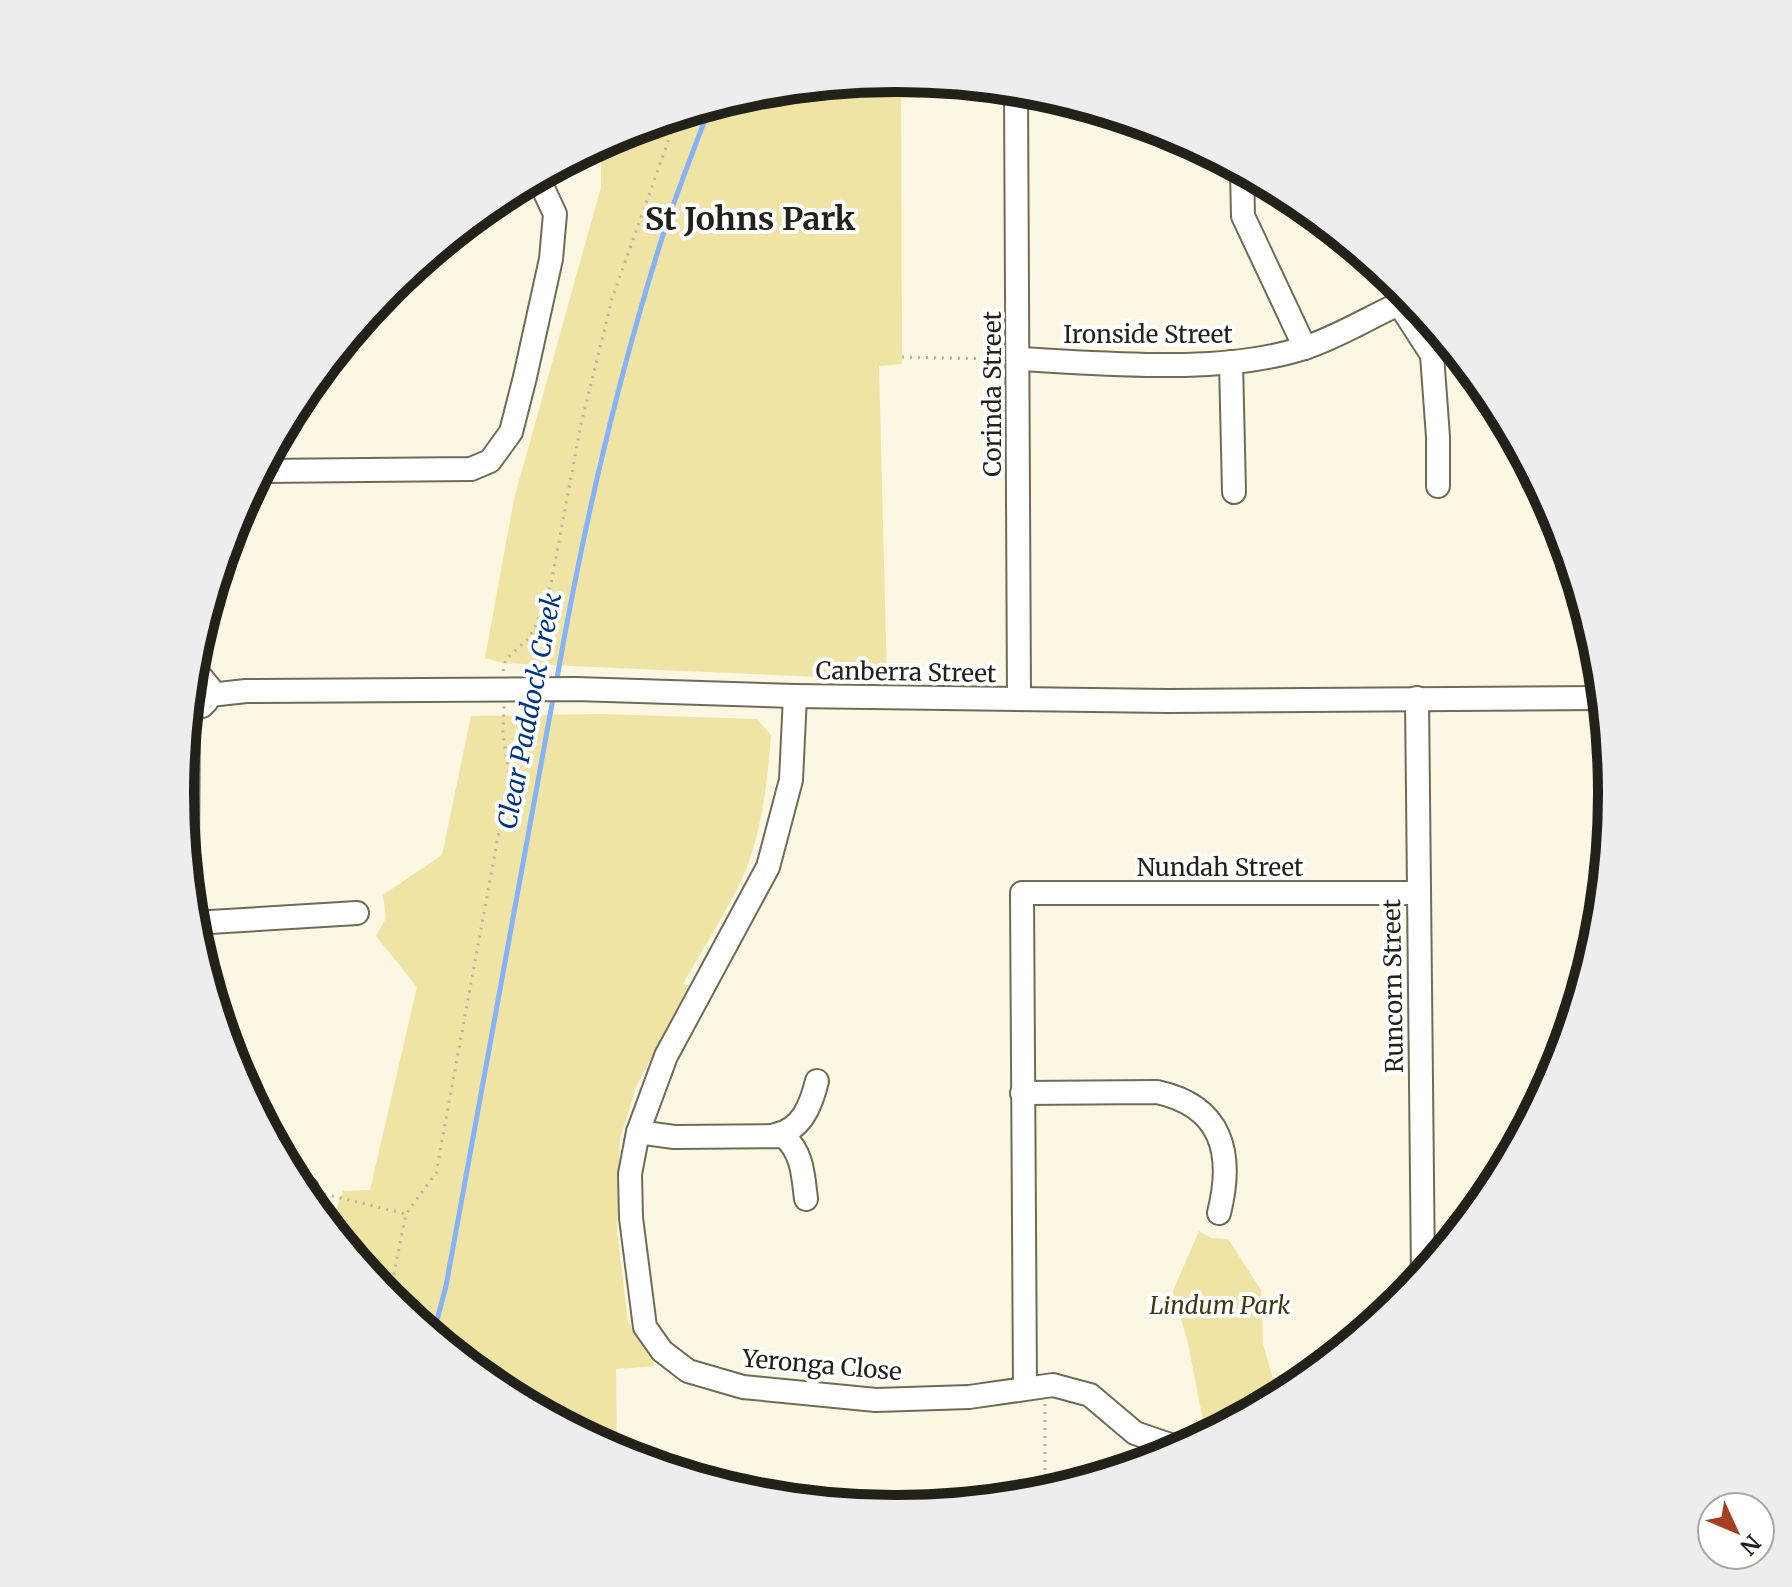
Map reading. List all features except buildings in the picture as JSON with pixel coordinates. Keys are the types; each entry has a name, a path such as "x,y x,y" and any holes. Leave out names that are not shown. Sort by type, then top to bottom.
{"street":[{"name":"Corinda Street","path":"1016,102 1019,699"},
{"path":"1242,183 1243,216 1305,348"},
{"path":"273,471 471,469 490,461 511,432 551,259 555,214 543,187"},
{"name":"Ironside Street","path":"1018,359 1153,364 1231,362 1305,348 1398,303"},
{"path":"1416,323 1432,355 1438,486"},
{"path":"1231,362 1234,492"},
{"path":"201,707 210,695 204,681"},
{"name":"Canberra Street","path":"210,695 246,691 576,689 795,696 1168,701 1590,698"},
{"name":"Yeronga Close","path":"795,696 791,780 768,867 666,1056 638,1132 630,1189 645,1327 662,1351 688,1371 743,1387 876,1400 969,1397 1053,1385 1090,1395 1135,1433 1165,1442"},
{"name":"Runcorn Street","path":"1417,698 1423,1256"},
{"name":"Nundah Street","path":"1022,1093 1022,893 1418,893"},
{"path":"207,922 357,913"},
{"path":"775,1135 796,1126 811,1105 817,1081"},
{"path":"1025,1388 1022,1093 1157,1092 1190,1103 1212,1124 1220,1139 1226,1184 1219,1213"},
{"path":"638,1132 674,1137 784,1136 802,1162 806,1199"}],"path":[{"path":"503,673 506,659 529,638 551,584 581,424 612,299 673,129"},
{"path":"902,357 1018,359"},
{"path":"392,1282 406,1214 436,1173 439,1159 509,777 503,732 504,710"},
{"path":"320,1193 406,1214"},
{"path":"1045,1479 1045,1404 1052,1403"}],"green space":[{"path":"901,92 902,364 879,366 887,680 503,663 485,658 514,499 601,187 601,157 671,129 759,105 804,98"},
{"path":"601,714 757,719 771,735 762,810 748,864 683,984 689,985 636,1087 620,1139 617,1229 628,1322 655,1366 616,1369 617,1437 545,1401 469,1350 400,1290 334,1214 343,1191 370,1190 417,987 376,936 386,918 383,895 442,855 471,716"},
{"name":"Lindum Park","path":"1199,1231 1211,1238 1228,1239 1261,1290 1263,1344 1274,1384 1204,1424 1188,1343 1173,1291"}],"waterway":[{"name":"Clear Paddock Creek","path":"556,684 577,571 615,403 667,221 705,119"},
{"name":"Clear Paddock Creek","path":"436,1323 446,1286 554,693"}],"district":[{"name":"St Johns Park","path":"750,219"}]}
